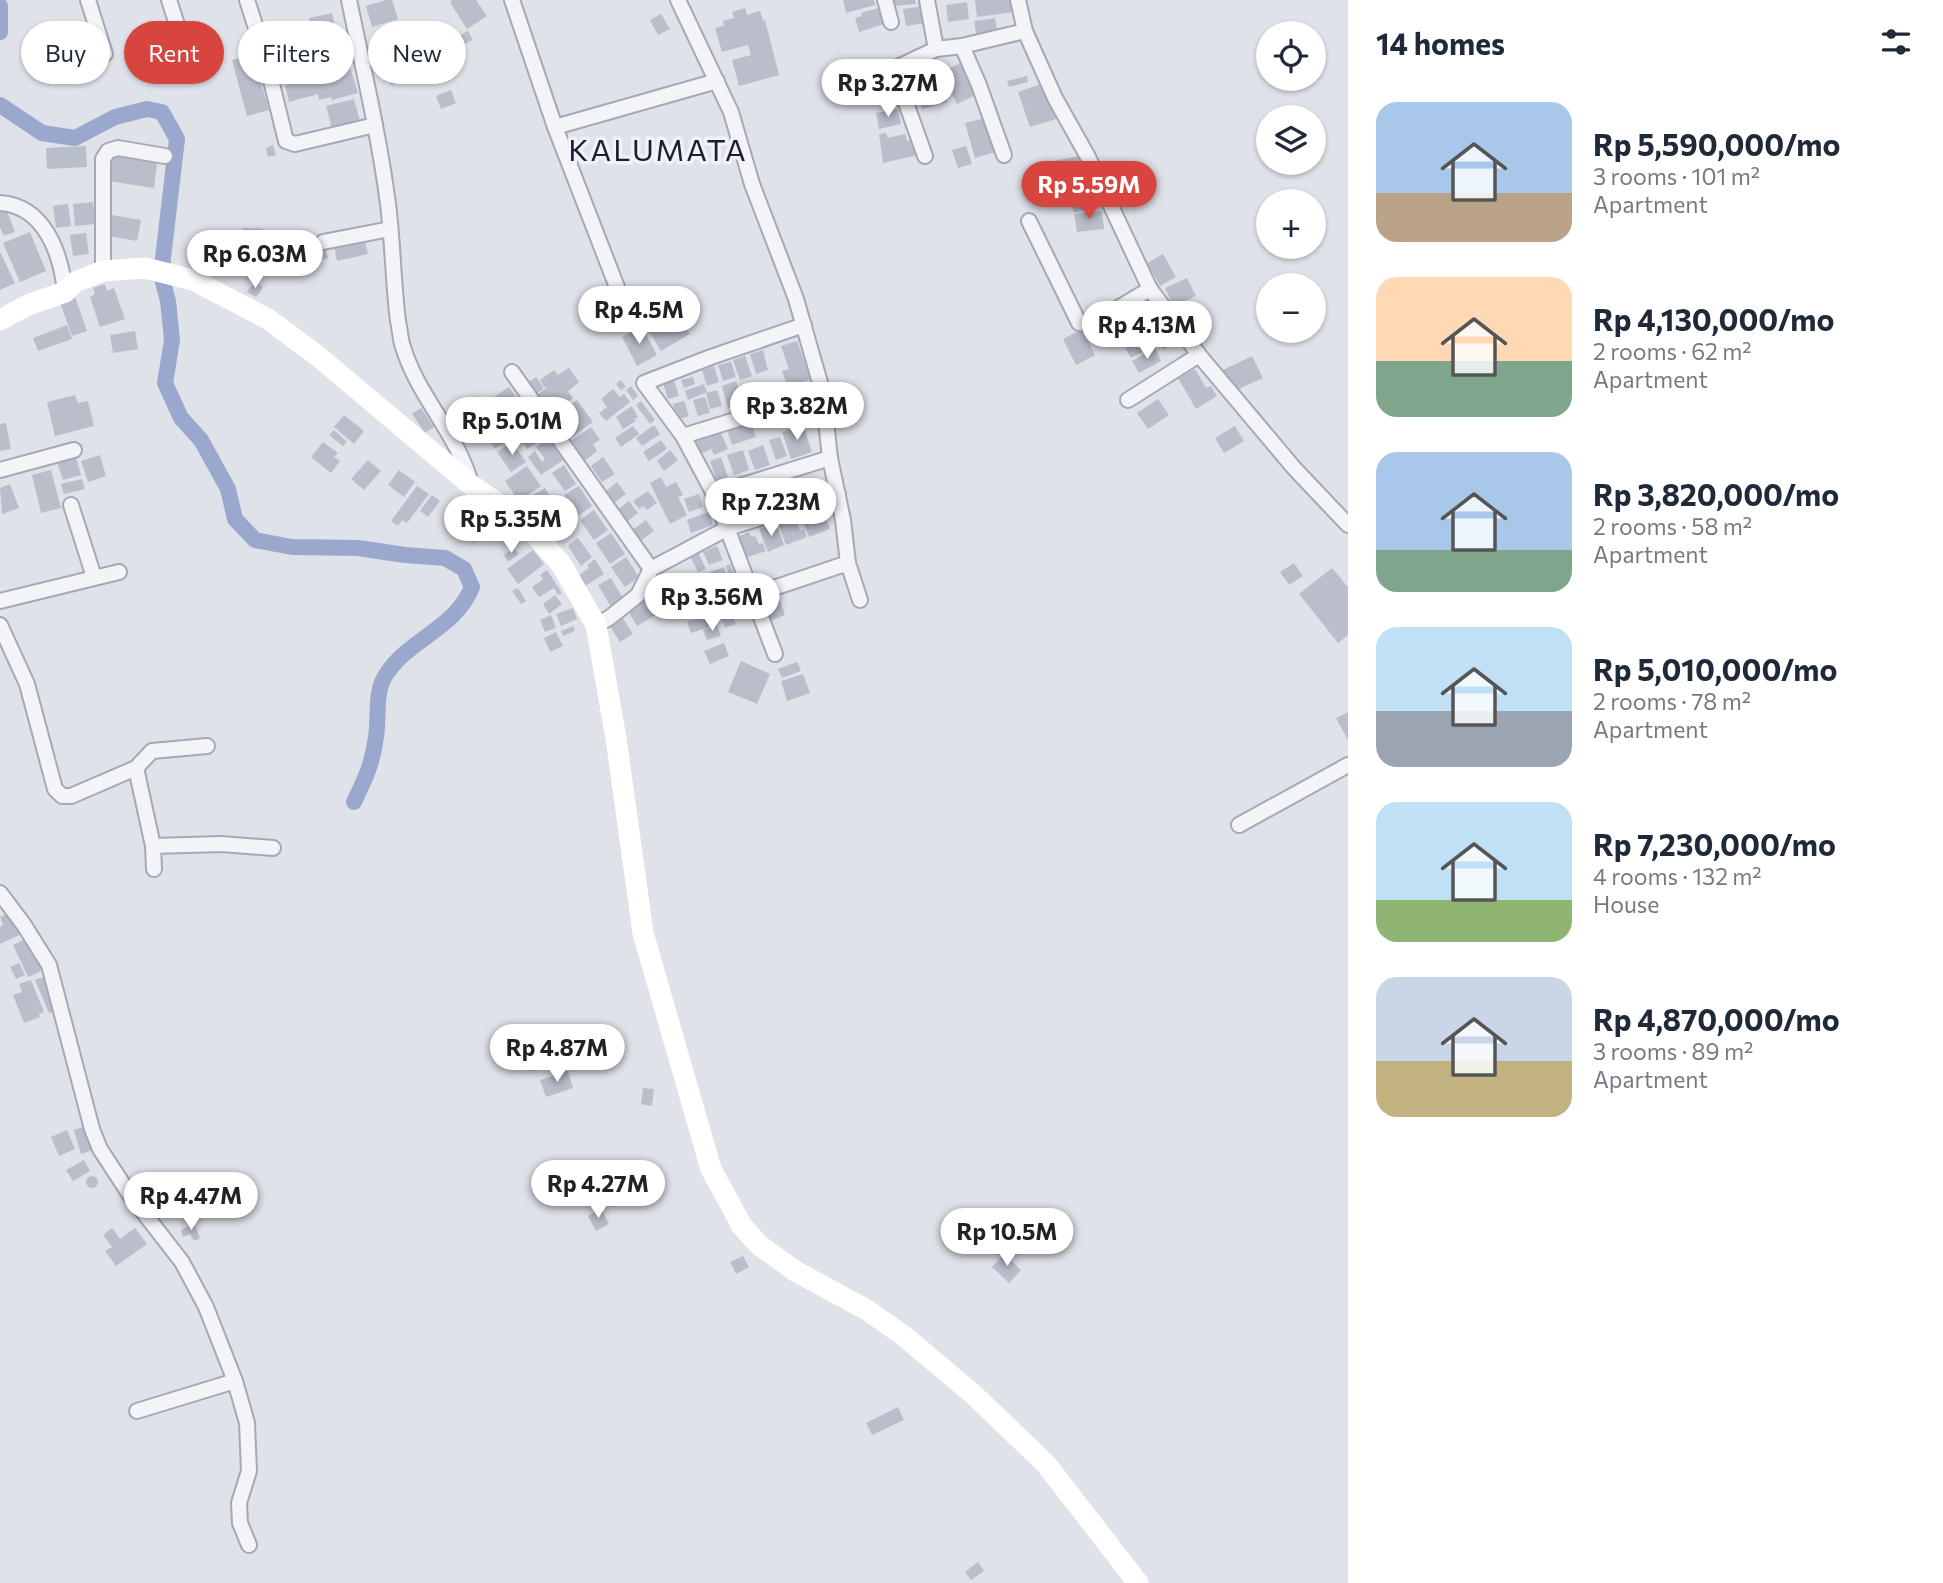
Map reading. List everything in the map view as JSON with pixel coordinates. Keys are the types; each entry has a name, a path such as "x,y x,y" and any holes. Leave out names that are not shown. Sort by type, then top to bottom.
{"street":[{"path":"88,0 95,21"},
{"path":"169,0 176,21"},
{"path":"247,0 265,57 286,141 295,144 375,125"},
{"path":"349,0 375,125 390,229 394,290 402,346 419,382 455,441 471,485"},
{"path":"512,0 555,127 627,313"},
{"path":"678,0 731,112 752,184 804,325 823,393 830,458 848,564 860,600"},
{"path":"885,0 891,22"},
{"path":"927,0 936,50"},
{"path":"1017,0 1025,31 1055,98 1093,168 1150,289 1199,355 1294,468 1348,525"},
{"path":"925,156 895,72 899,65 936,50 1025,31"},
{"path":"961,46 979,85 1004,155"},
{"path":"555,127 717,81"},
{"path":"103,271 103,159 107,151 118,148 165,156"},
{"path":"0,203 20,208 45,228 59,254 65,292"},
{"path":"1029,221 1079,323 1090,325 1150,289"},
{"path":"323,242 390,229"},
{"path":"0,320 28,304 65,292 75,282 103,271 145,268 193,280 268,319 299,342 471,485 523,522 561,564 596,625 616,738 643,933 711,1169 729,1203 759,1245 795,1271 877,1317 904,1336 974,1395 1046,1464 1138,1583"},
{"path":"775,654 714,494 683,436 646,389 644,382 804,325"},
{"path":"1128,400 1199,355"},
{"path":"512,372 651,569"},
{"path":"683,436 823,393"},
{"path":"0,470 74,450"},
{"path":"714,494 830,458"},
{"path":"596,625 638,595 651,569 728,528 838,494"},
{"path":"71,505 94,577"},
{"path":"753,595 848,564"},
{"path":"0,601 119,572"},
{"path":"0,625 27,684 55,789 62,796 71,796 136,768 152,751 207,746"},
{"path":"1239,825 1348,765"},
{"path":"136,768 153,846 154,869"},
{"path":"153,846 221,844 273,848"},
{"path":"0,893 49,965 92,1129 100,1150 181,1262 206,1307 235,1381 247,1423 249,1471 239,1503 240,1523 248,1545"},
{"path":"137,1411 235,1381"}],"building":[{"path":"392,0 398,19 370,21 366,6"},
{"path":"476,0 487,16 467,29 466,21 462,21 450,2"},
{"path":"843,0 874,0 875,5 846,13"},
{"path":"894,0 915,0 916,4 895,6"},
{"path":"975,0 1012,0 1014,12 977,17"},
{"path":"967,2 969,19 948,22 946,5"},
{"path":"924,6 926,23 906,26 903,9"},
{"path":"745,8 747,15 760,11 763,21 765,20 779,75 739,86 732,60 751,55 748,45 722,52 715,28 724,26 723,21 734,18 732,12"},
{"path":"878,8 879,13 884,11 887,23 859,32 855,18 862,16 861,13"},
{"path":"332,13 334,21 310,21 309,18"},
{"path":"661,14 670,29 658,35 650,20"},
{"path":"995,18 998,35 977,38 974,21"},
{"path":"468,31 473,40 466,43"},
{"path":"238,58 238,82 232,60"},
{"path":"964,61 980,93 957,104 941,73"},
{"path":"1027,76 1028,82 1009,87 1007,81"},
{"path":"354,80 358,93 332,100 331,97 319,100 318,94 289,102 285,85 354,84"},
{"path":"1044,83 1056,119 1030,127 1018,92"},
{"path":"238,84 262,84 269,110 247,116"},
{"path":"942,85 947,102 922,109 918,92"},
{"path":"451,90 456,103 441,109 436,96"},
{"path":"354,99 360,121 332,128 326,106"},
{"path":"898,109 901,124 879,129 876,113"},
{"path":"990,117 999,151 975,158 965,123"},
{"path":"886,133 888,138 905,134 907,141 915,139 918,155 883,163 879,134"},
{"path":"273,145 276,155 268,157 266,148"},
{"path":"86,146 87,167 47,169 46,148"},
{"path":"966,146 972,164 958,168 952,150"},
{"path":"112,156 157,163 154,188 108,181"},
{"path":"1078,156 1084,184 1038,194 1031,166"},
{"path":"1093,184 1099,205 1074,213 1067,192"},
{"path":"93,202 96,224 75,226 73,204"},
{"path":"68,204 71,226 56,228 53,206"},
{"path":"6,208 15,232 4,236 0,227 0,210"},
{"path":"1102,211 1104,229 1077,232 1074,214"},
{"path":"112,215 141,220 137,241 109,236"},
{"path":"243,228 263,229 260,259 240,258"},
{"path":"30,232 46,271 20,282 3,243"},
{"path":"209,232 233,233 232,268 208,267"},
{"path":"86,233 89,254 73,256 70,235"},
{"path":"364,238 368,254 337,261 334,245"},
{"path":"324,245 328,258 313,262 309,249"},
{"path":"0,252 15,283 0,290"},
{"path":"1163,254 1176,277 1160,286 1147,263"},
{"path":"1187,278 1196,296 1173,306 1165,288"},
{"path":"254,282 263,287 256,297 247,292"},
{"path":"105,284 107,291 114,288 125,319 100,327 90,297 95,294 93,288"},
{"path":"74,294 87,331 72,336 59,300"},
{"path":"1155,304 1178,340 1163,350 1139,314"},
{"path":"678,314 690,334 661,351 649,331"},
{"path":"1138,324 1150,348 1131,358 1118,334"},
{"path":"67,325 72,339 38,351 33,338"},
{"path":"642,327 657,355 637,366 622,337"},
{"path":"1082,329 1095,355 1076,365 1063,339"},
{"path":"135,331 138,349 113,353 110,335"},
{"path":"797,341 811,379 788,387 782,371 789,369 781,346"},
{"path":"1155,348 1161,361 1139,373 1132,361"},
{"path":"763,350 768,370 756,374 750,354"},
{"path":"745,356 752,376 740,380 733,360"},
{"path":"1252,356 1263,378 1234,391 1223,370"},
{"path":"731,362 736,377 723,381 718,365"},
{"path":"714,366 719,382 707,386 702,370"},
{"path":"569,368 579,382 568,391 573,398 551,414 537,395 549,386 545,388 540,380 554,370 558,375"},
{"path":"1195,369 1206,388 1211,386 1217,396 1196,409 1178,378"},
{"path":"536,377 544,388 535,395 527,383"},
{"path":"693,377 695,384 684,388 681,380"},
{"path":"621,380 626,387 621,390 616,384"},
{"path":"674,380 679,396 668,399 663,383"},
{"path":"736,381 743,404 728,408 722,386"},
{"path":"750,382 755,398 743,402 739,386"},
{"path":"704,384 707,392 688,400 685,391"},
{"path":"631,386 638,396 633,400 626,390"},
{"path":"509,387 520,403 505,413 494,397"},
{"path":"613,389 620,397 624,394 630,402 606,421 599,413 607,407 601,399"},
{"path":"717,390 722,406 710,409 706,393"},
{"path":"75,395 78,403 88,401 94,426 55,436 47,402"},
{"path":"479,396 493,417 478,427 464,406"},
{"path":"705,397 710,413 698,416 693,400"},
{"path":"1158,399 1169,415 1148,429 1137,413"},
{"path":"577,400 593,422 566,441 551,419"},
{"path":"641,401 655,420 650,424 636,405"},
{"path":"684,401 689,416 677,420 673,404"},
{"path":"632,406 638,417 623,429 616,417"},
{"path":"421,408 434,427 425,433 412,414"},
{"path":"521,408 527,417 514,426 508,418"},
{"path":"344,415 364,431 354,444 334,427"},
{"path":"528,418 542,439 527,449 513,428"},
{"path":"750,418 756,437 732,445 726,427"},
{"path":"495,419 509,439 495,449 481,429"},
{"path":"6,423 11,449 0,451 0,424"},
{"path":"654,425 660,434 642,446 636,438"},
{"path":"803,425 812,452 791,459 782,432"},
{"path":"633,426 639,434 621,447 615,438"},
{"path":"1235,426 1244,441 1224,453 1215,438"},
{"path":"591,427 600,440 593,444 597,451 583,462 569,443"},
{"path":"719,429 728,449 714,455 711,449 701,454 695,440"},
{"path":"334,430 347,442 343,446 329,435"},
{"path":"780,437 787,456 776,460 769,440"},
{"path":"548,439 563,460 541,475 528,457 535,451 542,462 545,459 536,447"},
{"path":"661,440 667,449 649,461 643,452"},
{"path":"323,442 338,453 334,457 340,461 331,473 311,457"},
{"path":"512,442 526,462 511,472 497,452"},
{"path":"763,445 770,465 755,470 748,451"},
{"path":"670,450 678,460 664,471 657,461"},
{"path":"743,450 749,470 734,475 727,455"},
{"path":"75,454 81,475 63,480 56,459"},
{"path":"100,455 106,476 88,482 81,461"},
{"path":"603,457 615,474 602,482 591,466"},
{"path":"721,457 728,477 717,481 710,461"},
{"path":"368,460 381,471 364,490 351,479"},
{"path":"564,465 576,484 565,491 552,473"},
{"path":"527,466 541,486 519,501 505,481"},
{"path":"51,470 61,508 41,513 32,475"},
{"path":"399,470 415,482 404,497 388,485"},
{"path":"661,477 666,487 676,482 683,495 678,497 687,515 670,524 650,483"},
{"path":"808,478 812,490 793,496 790,484"},
{"path":"82,479 85,489 64,494 61,484"},
{"path":"617,482 626,494 614,503 605,492"},
{"path":"10,484 19,508 2,514 0,488"},
{"path":"762,485 770,503 758,508 751,490"},
{"path":"417,486 429,494 407,523 402,520 398,526 391,521"},
{"path":"579,486 592,506 578,516 564,495"},
{"path":"545,488 558,510 543,519 539,512 528,518 519,503"},
{"path":"749,488 754,504 730,512 725,496"},
{"path":"648,491 657,503 647,510 643,506 639,509 633,501"},
{"path":"699,494 703,507 689,512 684,499"},
{"path":"432,495 440,501 428,517 420,511"},
{"path":"629,501 638,513 625,523 616,511"},
{"path":"483,505 498,522 474,543 459,526"},
{"path":"594,510 608,530 594,540 580,520"},
{"path":"560,511 574,531 559,541 545,521"},
{"path":"813,511 815,516 819,514 822,523 827,521 830,529 809,537 800,515"},
{"path":"709,512 713,525 691,533 687,520"},
{"path":"790,519 792,524 797,522 800,531 804,529 807,537 786,545 778,523"},
{"path":"646,520 654,531 639,542 631,531"},
{"path":"504,524 515,533 511,539 500,530"},
{"path":"771,525 774,530 778,528 784,545 768,552 759,529"},
{"path":"749,532 759,544 763,543 766,551 745,558 737,537"},
{"path":"611,533 625,554 610,564 596,543"},
{"path":"578,538 592,557 581,566 568,546"},
{"path":"717,546 723,560 709,565 703,552"},
{"path":"514,548 519,554 508,562 504,555"},
{"path":"533,550 544,564 518,584 507,569"},
{"path":"698,552 706,569 698,572 690,556"},
{"path":"626,557 639,577 625,587 611,567"},
{"path":"595,559 604,574 585,586 578,576 589,568 587,565"},
{"path":"1294,563 1303,576 1289,585 1280,572"},
{"path":"730,564 736,581 732,583 726,566"},
{"path":"724,567 727,580 715,584 710,572"},
{"path":"1332,568 1348,587 1348,635 1338,643 1299,594"},
{"path":"547,570 562,593 558,595 554,588 539,597 532,587 543,579 540,575"},
{"path":"661,570 669,580 661,586 653,576"},
{"path":"708,576 713,589 703,593 698,580"},
{"path":"611,578 624,600 611,607 598,585"},
{"path":"732,587 737,600 723,605 718,593"},
{"path":"518,588 526,601 521,604 512,591"},
{"path":"650,591 662,611 637,626 625,606"},
{"path":"715,592 721,607 707,612 702,596"},
{"path":"555,595 562,604 549,614 543,604"},
{"path":"771,599 772,602 780,600 785,615 767,622 761,602"},
{"path":"740,602 744,614 733,618 736,624 725,628 719,610"},
{"path":"573,608 577,619 561,626 556,614"},
{"path":"712,614 716,625 691,633 687,622"},
{"path":"551,615 556,628 545,632 540,620"},
{"path":"621,615 633,634 620,642 608,623"},
{"path":"717,625 721,636 707,640 703,630"},
{"path":"573,626 575,631 563,636 561,631"},
{"path":"556,632 563,646 550,652 544,638"},
{"path":"724,643 729,656 710,664 704,651"},
{"path":"741,661 770,674 757,704 728,692"},
{"path":"797,662 801,671 782,678 778,669"},
{"path":"803,674 810,693 787,701 781,681"},
{"path":"1348,712 1348,740 1336,718"},
{"path":"20,908 30,930 0,944 0,927 3,925 0,917"},
{"path":"32,936 47,968 28,977 13,945"},
{"path":"19,963 25,975 16,979 10,967"},
{"path":"49,975 61,1008 49,1013 35,980"},
{"path":"31,980 44,1012 39,1014 40,1017 24,1023 13,995 22,992 19,984"},
{"path":"546,1053 550,1064 531,1071 527,1059"},
{"path":"568,1071 573,1088 546,1097 540,1080"},
{"path":"643,1088 654,1089 652,1106 641,1104"},
{"path":"85,1126 98,1148 81,1154 74,1130"},
{"path":"67,1130 75,1149 59,1156 51,1137"},
{"path":"84,1160 90,1171 73,1181 66,1170"},
{"path":"92,1176 98,1182 92,1188 86,1182"},
{"path":"601,1209 609,1224 596,1231 588,1216"},
{"path":"1043,1223 1053,1235 1037,1249 1026,1237"},
{"path":"194,1224 200,1238 194,1241 190,1234 183,1237 181,1230"},
{"path":"112,1228 120,1239 135,1228 147,1244 116,1266 105,1251 112,1247 103,1235"},
{"path":"1004,1254 1021,1270 1009,1283 992,1267"},
{"path":"743,1256 749,1267 736,1274 730,1262"},
{"path":"898,1407 904,1420 872,1435 866,1423"},
{"path":"978,1562 984,1571 971,1580 965,1572"}],"waterway":[{"path":"0,6 0,32"},
{"path":"0,105 42,133 75,138 115,117 147,109 162,112 177,139 161,275 168,301 172,340 165,383 181,418 201,440 228,489 235,519 255,540 292,547 358,548 445,558 464,569 472,587 464,602 442,625 404,654 381,684 373,755 354,802"}],"district":[{"name":"KALUMATA","path":"658,151"}]}
